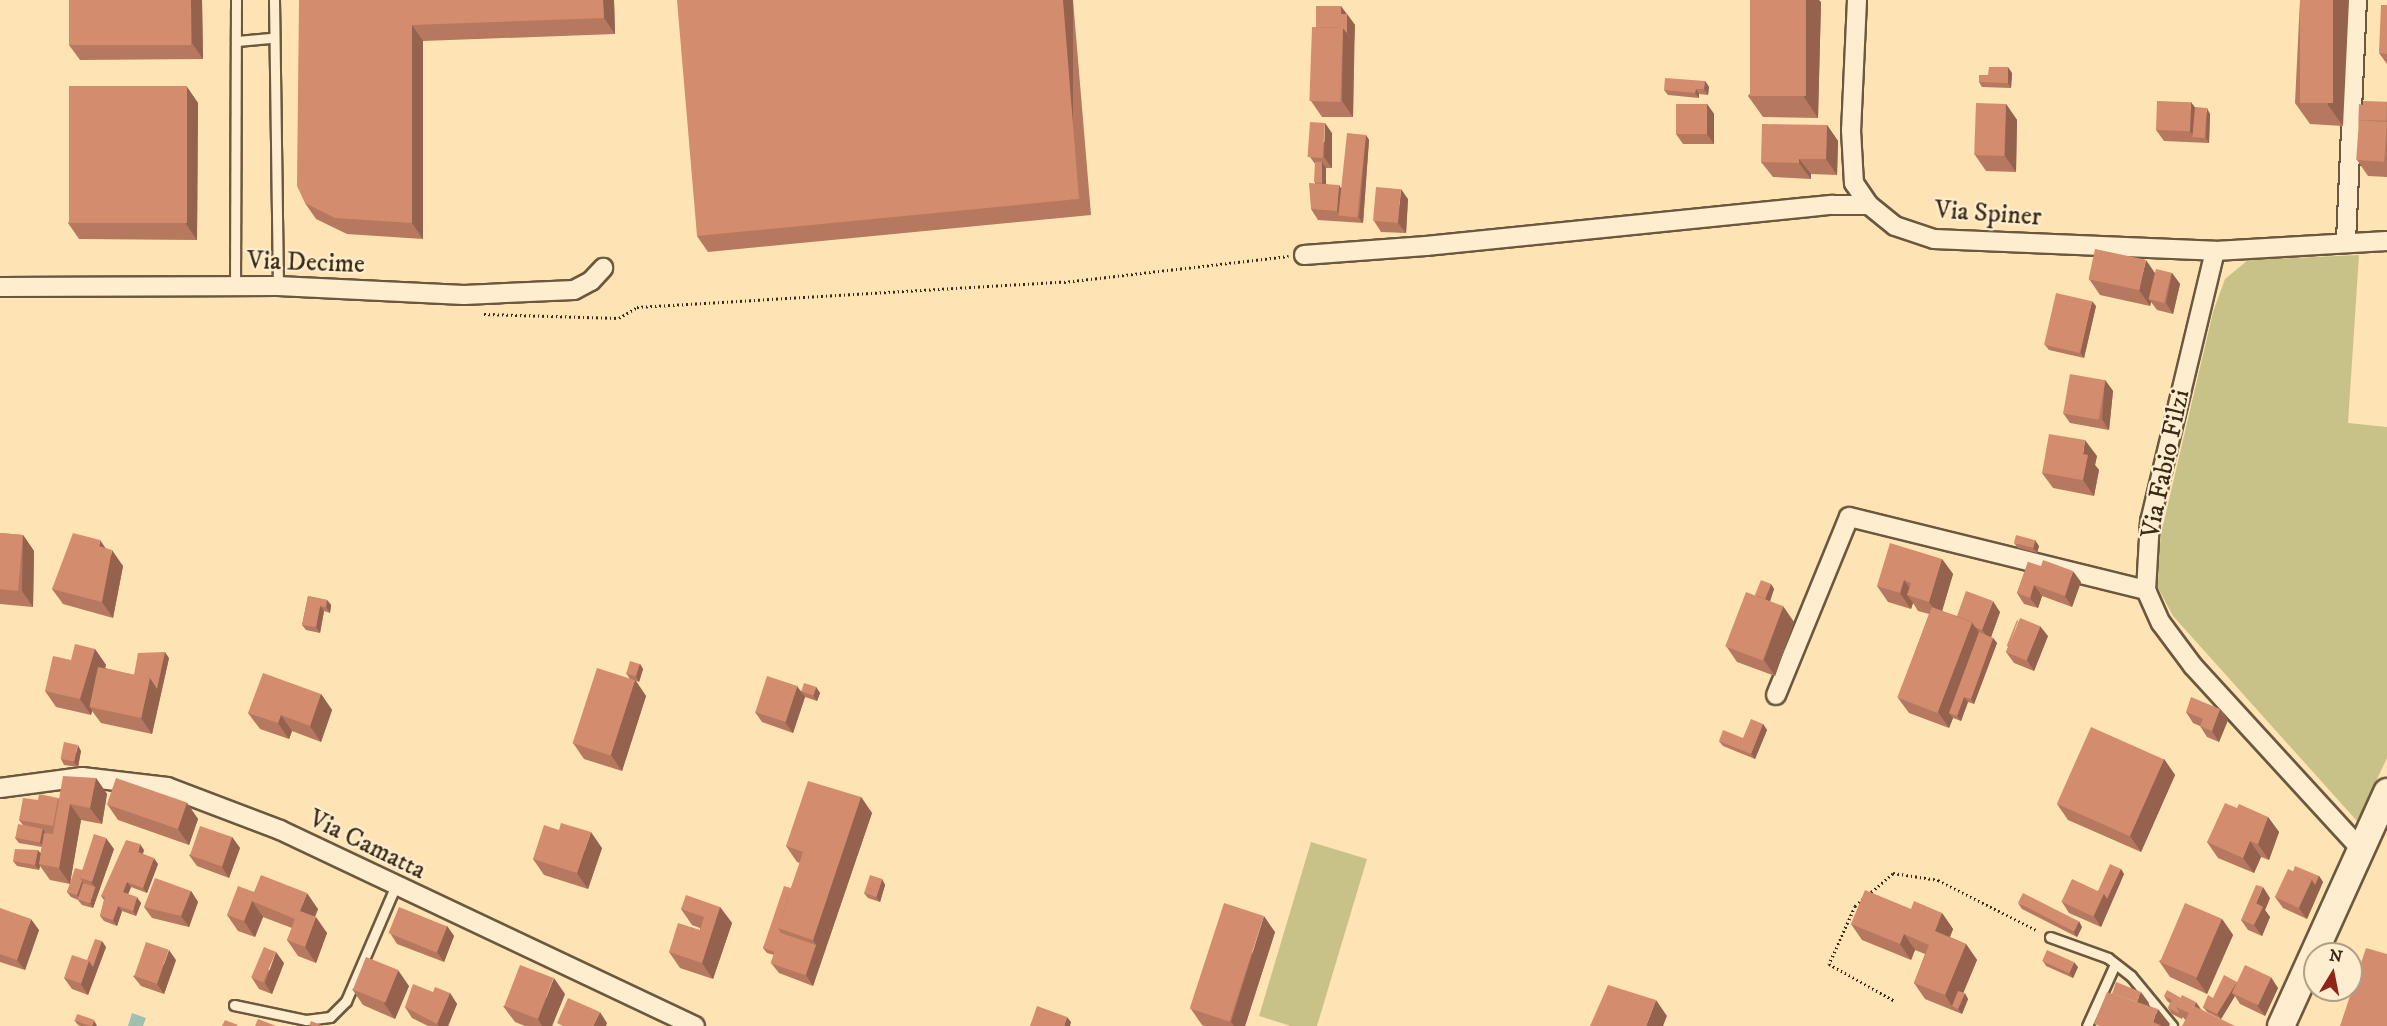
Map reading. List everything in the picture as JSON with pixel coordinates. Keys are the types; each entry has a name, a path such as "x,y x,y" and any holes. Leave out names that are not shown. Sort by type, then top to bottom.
{"main road":[{"path":"2281,1026 2359,847 2387,792"}],"street":[{"name":"Via Spiner","path":"1857,0 1851,130 1854,183 1869,205 1894,226 1934,239 2215,251"},
{"path":"2346,241 2357,0"},
{"path":"1304,255 1426,246 1833,205 1869,205"},
{"path":"2215,251 2346,241 2387,241"},
{"name":"Via Fabio Filzi","path":"2215,251 2150,522 2146,590 2161,623 2193,666 2359,847"},
{"name":"Via Decime","path":"0,287 278,286 464,295 574,290 591,281 603,268"},
{"path":"1776,695 1849,517 2146,590"},
{"name":"Via Camatta","path":"0,788 82,777 167,787 280,830 395,887 695,1026"}],"lane":[{"path":"235,287 236,0"},
{"path":"274,0 278,286"},
{"path":"236,41 274,38"},
{"path":"234,1005 306,1020 330,1017 346,1001 395,887"},
{"path":"2050,937 2115,964 2131,976 2172,1026"},
{"path":"2087,1026 2115,964"}],"path":[{"path":"479,314 619,318 637,308 1064,282 1304,255"},
{"path":"1895,1001 1829,964 1855,906 1893,873 1938,880 2050,937"}],"shaded area":[{"path":"2359,255 2348,423 2387,427 2387,758 2357,821 2173,616 2156,584 2161,534 2213,312 2225,279 2248,260"},
{"path":"1311,842 1367,859 1317,1026 1291,1026 1259,1016"},
{"path":"132,1013 146,1018 143,1026 128,1026"}],"building":[{"path":"69,0 191,0 191,45 69,45"},
{"path":"299,0 603,0 604,18 412,25 412,223 335,218 305,203 297,186"},
{"path":"677,0 1063,0 1079,199 697,236"},
{"path":"1750,0 1806,0 1806,96 1750,96"},
{"path":"2300,0 2333,0 2333,103 2300,103"},
{"path":"2381,5 2387,5 2387,54 2379,53"},
{"path":"1316,6 1341,6 1341,14 1347,14 1347,33 1343,28 1316,27"},
{"path":"1312,27 1343,28 1340,102 1309,101"},
{"path":"1989,67 2008,67 2008,83 1979,82 1979,75 1988,75"},
{"path":"1665,78 1705,81 1704,89 1696,89 1695,93 1664,90"},
{"path":"69,86 187,86 187,223 69,223"},
{"path":"2157,101 2191,102 2190,131 2156,130"},
{"path":"2363,101 2387,102 2386,121 2362,120"},
{"path":"1976,103 2006,104 2004,156 1974,155"},
{"path":"1676,104 1707,104 1707,134 1676,134"},
{"path":"2359,104 2363,105 2363,120 2359,120 2358,129"},
{"path":"2195,107 2207,108 2204,138 2192,137"},
{"path":"2359,120 2387,122 2384,162 2356,160"},
{"path":"1310,122 1325,123 1323,158 1308,157"},
{"path":"1762,124 1827,125 1826,159 1799,159 1799,163 1761,162"},
{"path":"1347,133 1366,135 1357,218 1338,216"},
{"path":"1315,162 1322,162 1322,183 1314,182"},
{"path":"1309,183 1339,185 1337,211 1311,209"},
{"path":"1376,187 1401,189 1398,223 1373,221"},
{"path":"2095,249 2146,260 2139,290 2089,279"},
{"path":"2156,269 2172,273 2164,303 2149,299"},
{"path":"2056,293 2092,301 2080,353 2044,345"},
{"path":"2070,374 2105,380 2099,420 2063,413"},
{"path":"2049,434 2085,440 2083,454 2088,455 2083,480 2042,473"},
{"path":"0,533 23,535 18,591 0,589"},
{"path":"73,533 100,540 99,546 112,550 102,602 52,589"},
{"path":"2016,535 2035,540 2033,548 2014,543"},
{"path":"1890,543 1942,559 1929,602 1907,595 1911,583 1904,580 1900,593 1877,586"},
{"path":"2043,560 2073,571 2065,596 2034,585 2030,598 2017,593 2028,562 2041,566"},
{"path":"1761,580 1771,584 1765,599 1755,595"},
{"path":"1966,591 1993,601 1982,630 1975,627 1972,622 1957,616"},
{"path":"1746,592 1783,606 1763,660 1725,646"},
{"path":"308,596 327,600 326,607 320,606 316,627 302,625"},
{"path":"1932,607 1972,622 1937,713 1897,698"},
{"path":"2020,618 2040,626 2027,661 2006,652"},
{"path":"2018,621 2009,646 2007,645"},
{"path":"1979,632 1993,638 1971,699 1964,697 1957,716 1949,713"},
{"path":"75,644 95,649 80,699 45,691 53,656 71,660"},
{"path":"165,652 157,689 150,678 134,675 138,653"},
{"path":"630,661 640,664 636,676 626,673"},
{"path":"98,667 150,678 141,718 89,707"},
{"path":"597,668 635,680 611,755 573,743"},
{"path":"263,673 321,694 310,726 281,715 278,723 248,713"},
{"path":"767,676 797,686 786,722 755,712"},
{"path":"804,683 816,687 814,696 801,692"},
{"path":"2191,697 2220,709 2212,731 2200,726 2203,719 2186,712"},
{"path":"1751,719 1763,724 1751,754 1719,741 1723,730 1743,738"},
{"path":"2091,727 2164,760 2130,836 2057,804"},
{"path":"64,742 78,745 74,762 60,759"},
{"path":"63,776 96,778 90,808 70,804 59,868 39,864 44,833 53,834"},
{"path":"116,778 187,802 178,829 107,804"},
{"path":"808,781 861,797 813,940 778,928 803,852 786,846"},
{"path":"39,794 58,798 53,826 19,820 23,798 38,800"},
{"path":"2225,803 2237,808 2239,804 2268,817 2258,844 2250,841 2243,858 2207,842"},
{"path":"561,823 591,832 577,873 533,859 544,825 559,830"},
{"path":"18,824 43,829 40,843 15,838"},
{"path":"200,826 232,837 222,866 190,855"},
{"path":"94,834 106,838 92,882 80,878"},
{"path":"126,840 140,844 138,852 154,858 143,888 127,882 123,892 137,897 133,911 118,906 113,920 100,916 105,897 101,896"},
{"path":"15,849 38,850 35,865 13,861"},
{"path":"2110,864 2121,869 2107,899 2098,891"},
{"path":"2295,866 2319,876 2315,885 2312,880 2293,872"},
{"path":"75,868 82,870 80,878 82,881 77,895 67,892"},
{"path":"2288,869 2312,880 2298,908 2275,897"},
{"path":"261,875 307,893 300,911 316,917 305,947 287,940 295,919 252,901 244,921 227,915 238,886 254,892"},
{"path":"870,875 882,879 876,897 864,893"},
{"path":"155,878 191,891 181,916 144,907"},
{"path":"2072,879 2104,894 2093,916 2061,902"},
{"path":"83,883 95,887 90,903 78,899"},
{"path":"2256,885 2263,887 2256,903 2263,907 2254,925 2241,920"},
{"path":"784,886 791,888 778,928 781,933 775,952 763,948"},
{"path":"1865,890 1911,909 1914,901 1942,913 1935,931 1966,944 1945,995 1914,983 1929,945 1904,934 1900,944 1851,924"},
{"path":"2023,893 2079,922 2074,931 2018,903"},
{"path":"686,895 720,907 702,963 669,952 678,923 700,930 704,917 681,909"},
{"path":"1224,903 1264,916 1230,1022 1190,1009"},
{"path":"2185,903 2222,919 2197,978 2160,962"},
{"path":"399,907 447,926 437,952 389,933"},
{"path":"0,908 31,919 17,960 0,954"},
{"path":"781,933 816,945 806,975 771,963"},
{"path":"95,939 102,941 93,967 87,960"},
{"path":"146,942 169,950 157,984 134,976"},
{"path":"264,947 276,952 263,982 251,977"},
{"path":"2366,948 2387,954 2387,1026 2340,1026 2348,1002 2363,1002 2363,957"},
{"path":"2047,950 2074,962 2070,973 2042,961"},
{"path":"72,955 89,961 81,984 64,978"},
{"path":"366,957 398,970 385,1003 353,989"},
{"path":"520,965 554,978 538,1019 504,1006"},
{"path":"2245,965 2271,977 2258,1005 2232,993"},
{"path":"2224,975 2237,982 2217,1014 2203,1007 2208,995 2213,998"},
{"path":"2116,982 2141,992 2137,1002 2112,994"},
{"path":"413,984 433,992 435,987 450,993 437,1024 405,1007"},
{"path":"1608,985 1656,1000 1646,1026 1590,1026"},
{"path":"2167,990 2181,998 2176,1007 2178,1013 2168,1008 2172,1000 2164,996"},
{"path":"1958,991 1965,993 1958,1009 1952,1006"},
{"path":"2107,992 2158,1009 2153,1022 2162,1026 2100,1026 2094,1024"},
{"path":"2182,995 2196,1002 2194,1006 2235,1026 2182,1026 2189,1013 2176,1007"},
{"path":"568,998 600,1012 593,1026 563,1026 557,1023"},
{"path":"1037,1006 1067,1017 1064,1026 1030,1026"},
{"path":"77,1014 94,1020 92,1026 75,1021"},
{"path":"258,1019 276,1026 255,1026"},
{"path":"225,1020 238,1025 222,1026"},
{"path":"311,1021 323,1026 309,1026"}]}
